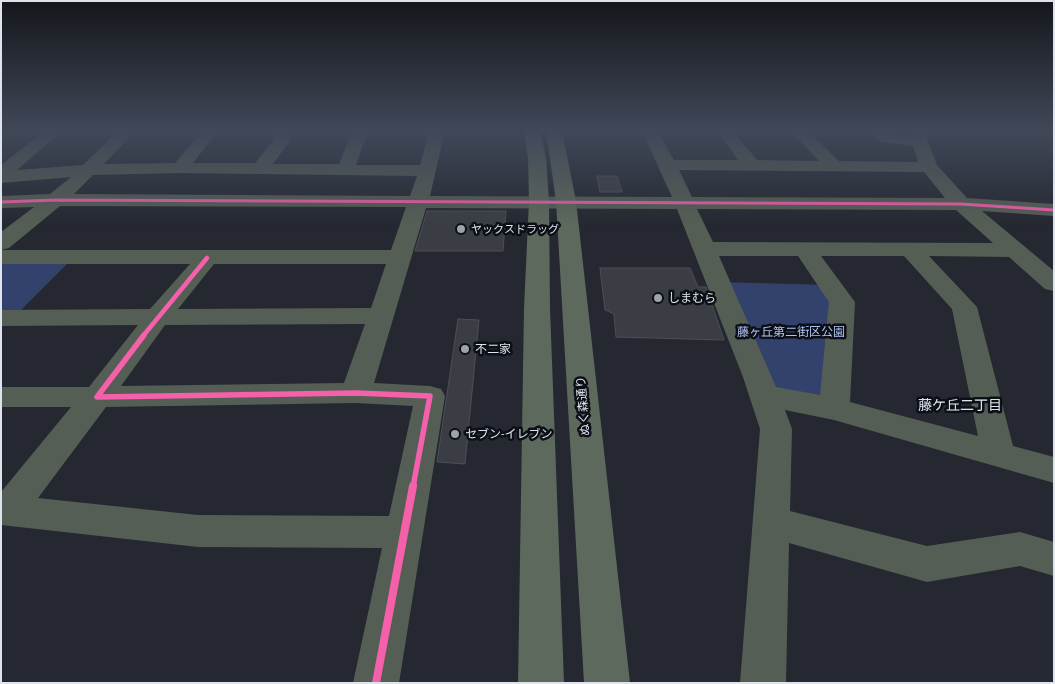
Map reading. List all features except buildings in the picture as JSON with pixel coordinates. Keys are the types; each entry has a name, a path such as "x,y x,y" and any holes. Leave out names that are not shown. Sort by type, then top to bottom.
{"main road":[{"path":"537,163 539,201 537,318 540,683"},
{"name":"ぬく森通り","path":"561,163 607,683"}],"street":[{"path":"1,176 16,163"},
{"path":"1,243 56,200 95,163"},
{"path":"180,168 184,163"},
{"path":"261,168 265,163"},
{"path":"346,169 348,163"},
{"path":"356,393 430,163"},
{"path":"831,163 834,166"},
{"path":"928,163 961,204 1054,284"},
{"path":"763,683 776,429 705,249 668,165 929,167"},
{"path":"1,176 88,170 180,168 428,171"},
{"path":"1,202 56,200 539,201 961,204 1054,210"},
{"path":"705,249 1014,250"},
{"path":"804,249 842,302 834,409"},
{"path":"910,250 964,307 998,454"},
{"path":"1,257 399,258"},
{"path":"5,510 207,258"},
{"path":"1,318 381,316"},
{"path":"1,397 356,393 430,396 376,683"},
{"path":"764,395 834,409 1054,470"},
{"path":"5,510 198,531 403,532"},
{"path":"772,522 928,564 1020,549 1054,560"}],"green space":[{"path":"1,262 69,262 19,312 1,311"},
{"name":"藤ヶ丘第二街区公園","path":"719,282 830,285 834,409 764,395"}],"cycle path":[{"path":"1,202 56,200 961,204 1054,210"},
{"path":"207,258 157,318 97,397 356,393 430,396 376,683"}],"place":[{"name":"ヤックスドラッグ","path":"461,229"},
{"name":"しまむら","path":"658,298"},
{"name":"不二家","path":"465,349"},
{"name":"セブン-イレブン","path":"455,434"}],"district":[{"name":"藤ケ丘二丁目","path":"960,405"}]}
